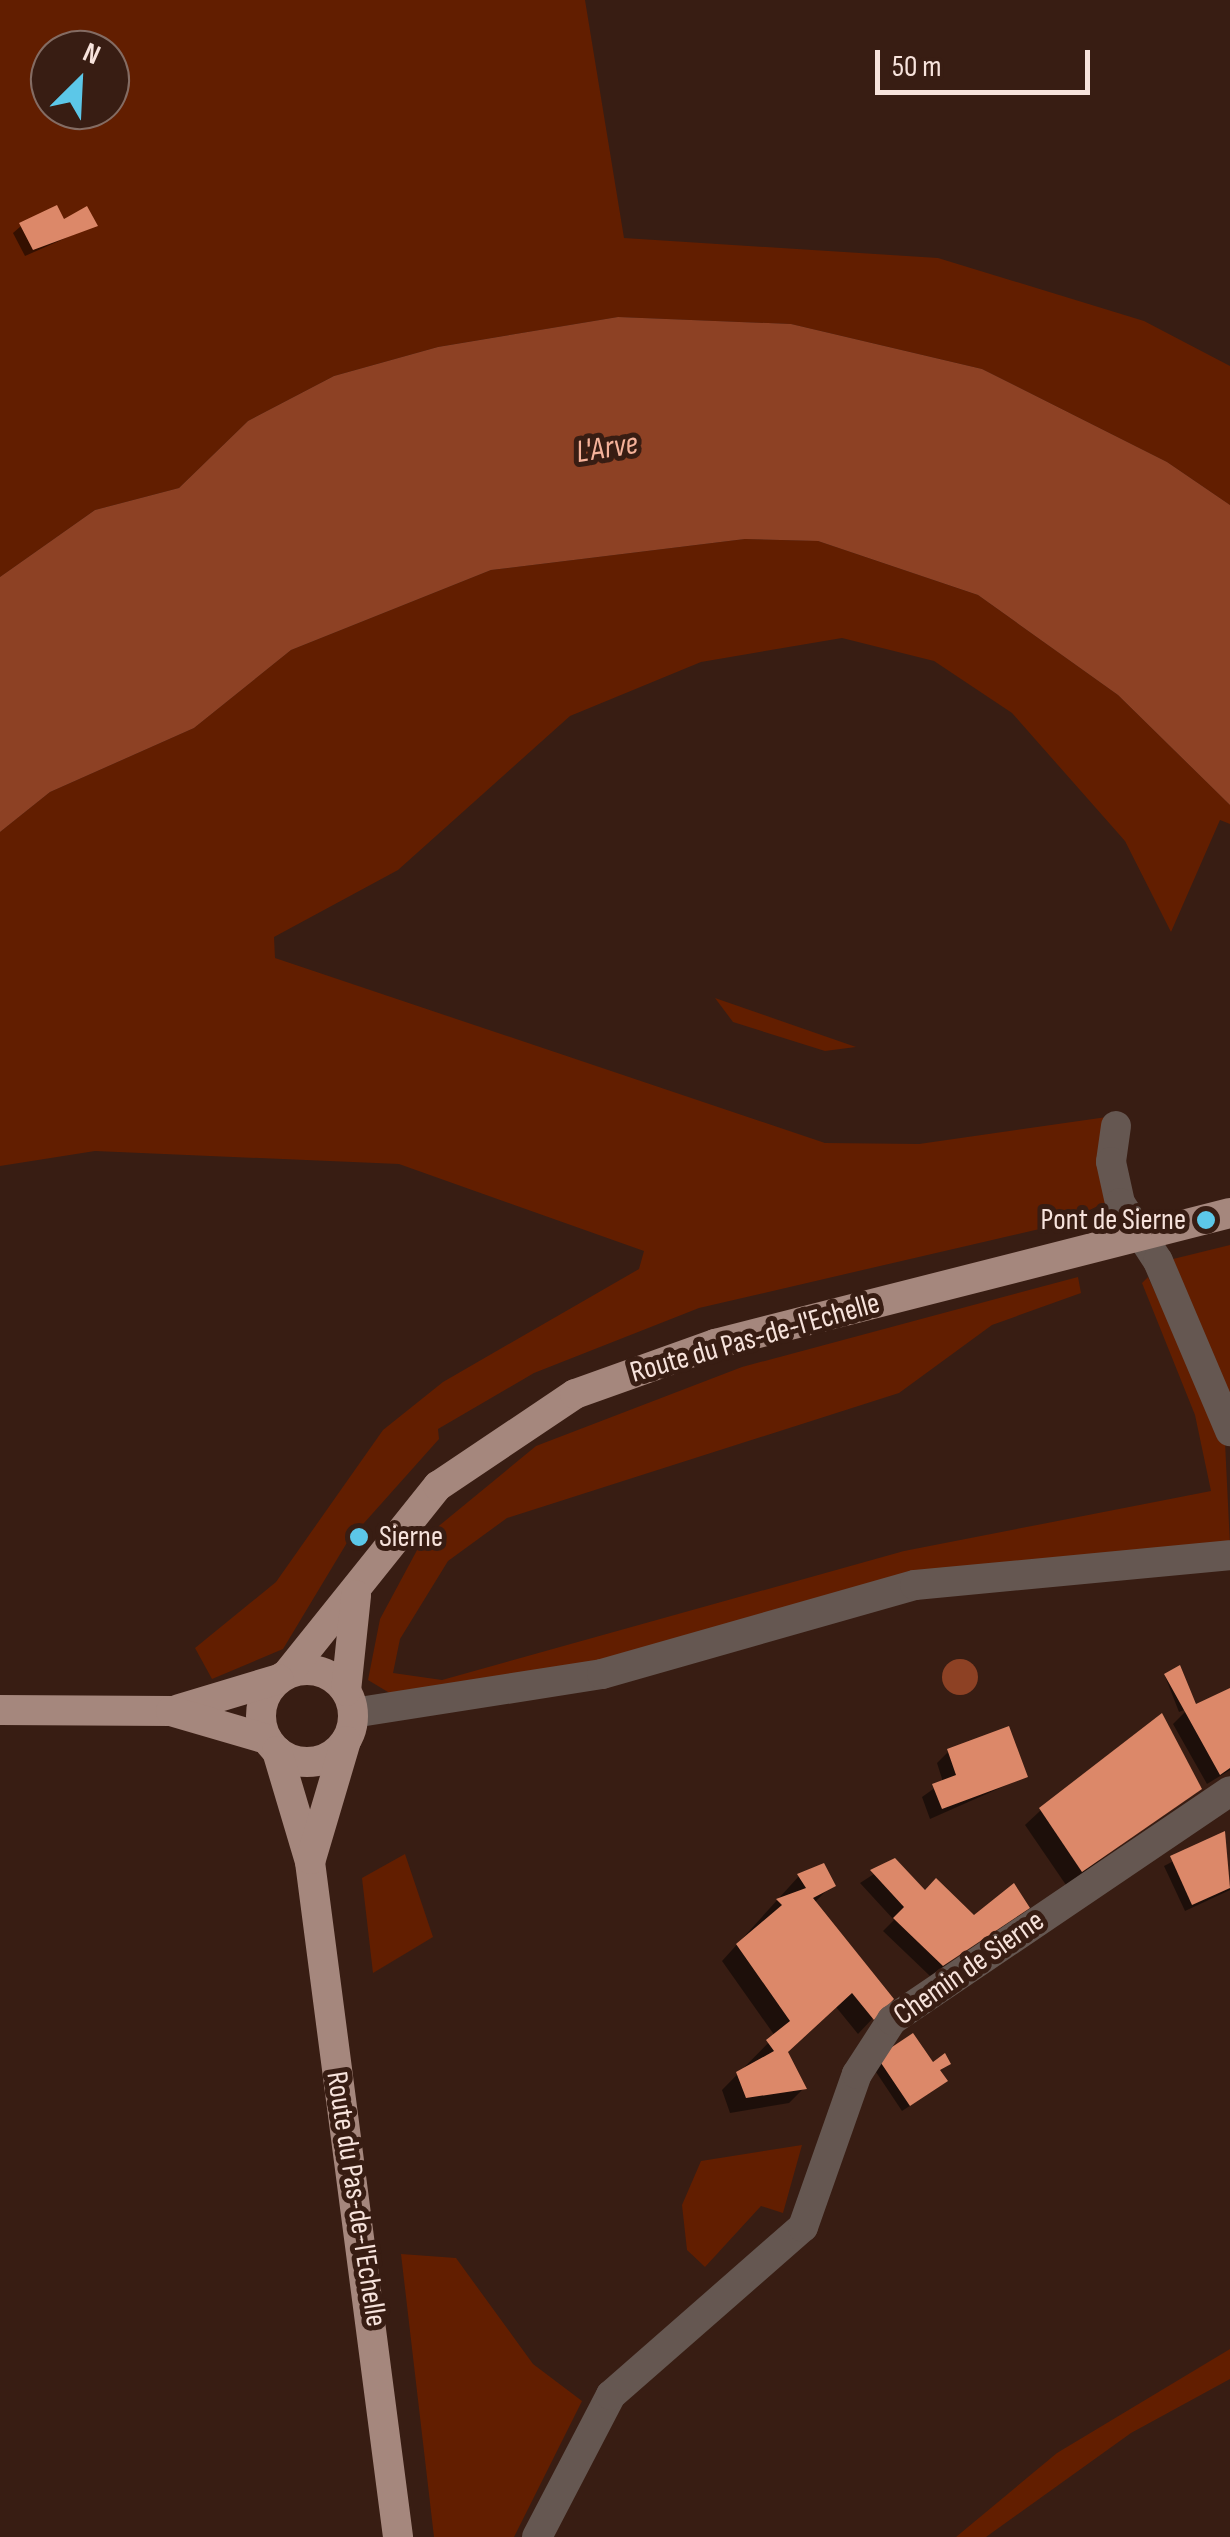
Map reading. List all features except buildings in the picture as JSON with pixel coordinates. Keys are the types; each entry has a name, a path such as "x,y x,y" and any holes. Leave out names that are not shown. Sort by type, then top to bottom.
{"main road":[{"name":"Route du Pas-de-l'Echelle","path":"284,1676 356,1596 438,1486 576,1394 715,1344 1230,1213"},
{"name":"Route du Pas-de-l'Echelle","path":"310,1862 348,1715 356,1596"},
{"path":"0,1710 171,1711 284,1676 320,1671 348,1715 314,1761 171,1711"},
{"path":"272,1745 261,1707 284,1676"},
{"name":"Route du Pas-de-l'Echelle","path":"272,1745 310,1862 398,2537"}],"street":[{"path":"1116,1126 1114,1179 1230,1431"},
{"path":"348,1715 602,1674 915,1585 1230,1555"},
{"name":"Chemin de Sierne","path":"537,2537 599,2410 803,2227 857,2074 892,2020 1230,1791"}],"shaded area":[{"path":"0,0 585,0 624,238 938,258 1144,321 1230,366 1230,505 1167,462 982,369 791,324 618,317 438,347 334,376 248,421 179,488 95,510 0,577"},
{"path":"745,539 818,541 978,595 1118,695 1230,805 1230,824 1220,820 1171,932 1125,841 1012,713 934,661 842,638 701,662 570,716 398,870 274,937 275,958 825,1143 919,1144 1107,1117 1108,1201 1061,1224 699,1308 534,1373 438,1429 439,1439 348,1541 283,1649 212,1679 195,1648 276,1582 383,1430 443,1382 639,1269 644,1251 399,1164 95,1151 0,1166 0,832 50,792 194,728 291,650 491,570"},
{"path":"715,998 856,1047 825,1051 733,1022"},
{"path":"1230,1245 1230,1400 1173,1259"},
{"path":"1078,1277 1081,1293 992,1325 899,1393 507,1518 448,1561 400,1639 393,1673 442,1680 904,1551 1211,1491 1195,1415 1142,1283 1148,1277 1225,1442 1230,1545 920,1570 557,1674 393,1695 368,1680 380,1619 423,1539 536,1446 742,1367"},
{"path":"405,1854 433,1937 373,1973 362,1878"},
{"path":"802,2145 783,2213 761,2206 705,2267 687,2250 682,2205 701,2161"},
{"path":"401,2254 456,2258 533,2364 582,2401 514,2537 434,2537"},
{"path":"1230,2349 1230,2379 1131,2433 986,2537 956,2537 1057,2453"}],"water":[{"name":"L'Arve","path":"618,317 791,324 982,369 1167,462 1230,505 1230,805 1118,695 978,595 818,541 745,539 491,570 291,650 194,728 50,792 0,832 0,577 95,510 179,488 248,421 334,376 438,347"},
{"path":"960,1659 973,1664 978,1677 973,1690 960,1695 947,1690 942,1677 947,1664"}],"place":[{"name":"Pont de Sierne","path":"1206,1220"},
{"name":"Sierne","path":"359,1537"}]}
